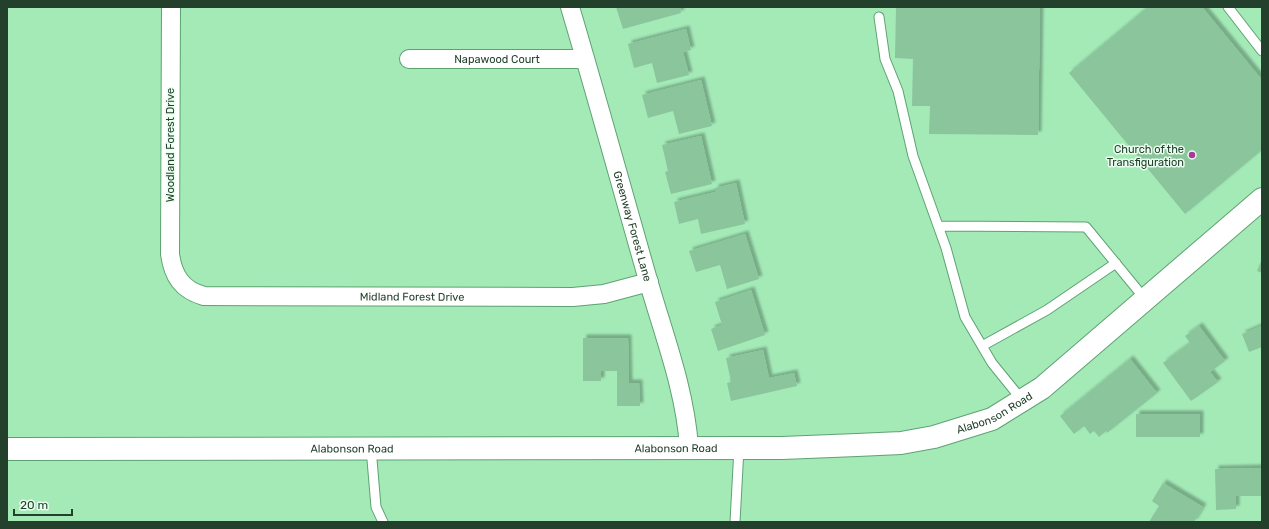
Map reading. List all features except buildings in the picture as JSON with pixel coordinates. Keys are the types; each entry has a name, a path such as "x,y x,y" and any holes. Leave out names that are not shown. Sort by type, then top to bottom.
{"street":[{"name":"Woodland Forest Drive","path":"171,7 170,254 171,265 175,274 180,280"},
{"name":"Greenway Forest Lane","path":"570,7 649,282 676,369 687,425 689,447"},
{"name":"Napawood Court","path":"409,60 585,59"},
{"name":"Alabonson Road","path":"7,449 739,447 857,446 901,443 934,436 992,419 1042,388 1262,199"},
{"name":"Midland Forest Drive","path":"180,280 186,288 194,293 204,296 573,297 604,294 649,282"}],"lane":[{"path":"1228,7 1262,51"},
{"path":"879,17 885,59 898,91 913,156 938,226 965,317 992,363 1022,400"},
{"path":"938,226 1086,227 1145,299"},
{"path":"982,346 1047,310 1116,263"},
{"path":"735,522 739,447"},
{"path":"371,448 376,507 383,522"}],"place":[{"name":"Church of the Transfiguration","path":"1192,155"}]}
